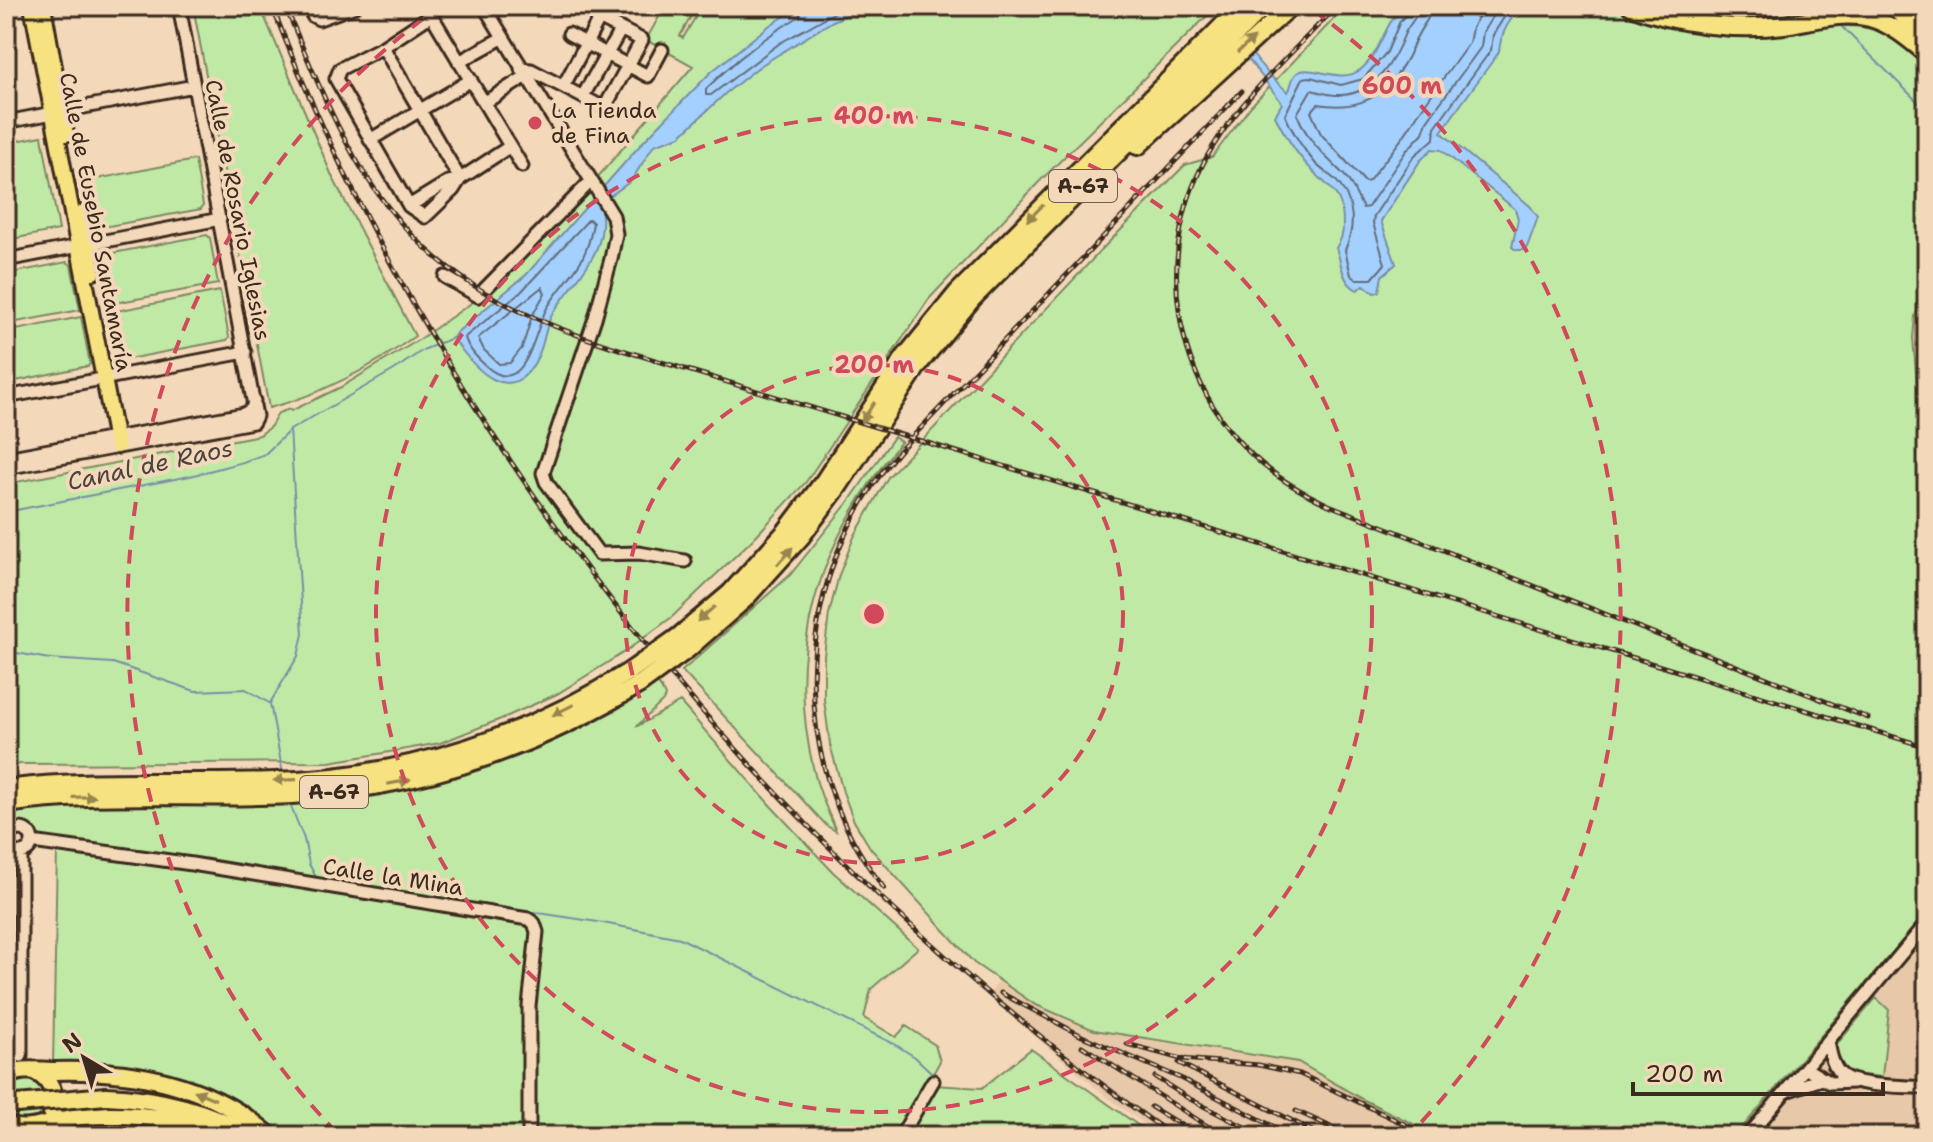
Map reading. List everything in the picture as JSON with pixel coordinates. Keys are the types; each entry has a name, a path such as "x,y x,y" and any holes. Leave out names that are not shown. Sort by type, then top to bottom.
{"highway":[{"path":"945,329 1202,85 1291,6"},
{"path":"1631,6 1682,21 1716,24 1781,25 1827,17 1868,18 1886,25 1927,54"},
{"path":"1645,6 1682,21"},
{"path":"1716,24 1782,17 1812,6"},
{"path":"1893,6 1927,39"},
{"path":"1912,6 1927,21"},
{"name":"A-67","path":"683,643 786,531 818,489 904,358 943,309 1090,158 1246,9"},
{"name":"A-67","path":"6,804 104,796 293,795 397,782 458,768 517,747 584,716 745,599 801,537 945,329 1213,40"},
{"name":"A-67","path":"6,789 98,781 297,780 380,770 460,751 510,733 635,678"},
{"path":"17,1071 46,1079 54,1098 51,1113 36,1130"},
{"path":"17,1071 113,1072 171,1082 224,1104 270,1136"},
{"path":"6,1105 106,1096 150,1100 184,1107 251,1136"},
{"path":"10,1129 36,1130 74,1117 124,1116 190,1124 236,1136"}],"main road":[{"name":"Calle de Eusebio Santamaría","path":"32,6 58,114 121,441"},
{"name":"Calle de Eusebio Santamaría","path":"43,6 58,114"}],"street":[{"name":"Calle de Rosario Iglesias","path":"121,441 253,422 256,416 179,6"},
{"path":"309,6 313,16 319,19 355,6"},
{"path":"484,6 604,203 615,227 614,250 595,318 543,473 546,482 599,554 639,553 685,561"},
{"path":"564,85 606,6"},
{"path":"460,179 425,217 409,206 336,79 340,69 383,47 428,11 522,166"},
{"path":"569,34 648,76 664,51 599,18"},
{"path":"583,96 621,29"},
{"path":"459,62 502,38"},
{"path":"484,103 531,70 602,107 606,105 642,40"},
{"path":"383,47 460,179"},
{"path":"538,97 546,77"},
{"path":"370,140 471,80"},
{"path":"6,122 194,86"},
{"path":"409,206 448,182 460,179 509,147"},
{"path":"445,277 478,296 592,185"},
{"path":"6,260 220,219"},
{"path":"6,397 245,352"},
{"path":"6,468 244,414 252,409 254,401"},
{"path":"6,458 121,441"},
{"path":"18,829 29,833 32,842 29,850 21,854 11,851 7,842 11,832 18,829"},
{"name":"Calle la Mina","path":"32,842 177,862 528,919 534,923 537,932 529,1006 529,1136"},
{"path":"17,1071 21,982 12,968 21,854"},
{"path":"1748,1136 1927,923"},
{"path":"1828,1041 1831,1058 1842,1075"},
{"path":"1808,1064 1857,1081"},
{"path":"1808,1064 1822,1079 1840,1084 1857,1081 1927,1088"},
{"path":"1785,1092 1822,1079"},
{"path":"901,1136 933,1081"}],"shaded area":[{"path":"1927,913 1927,1136 1735,1136 1885,961"},
{"path":"998,982 1034,1004 1153,1041 1298,1062 1362,1099 1438,1136 1161,1136 1107,1097 988,997"}],"green space":[{"path":"193,6 260,6 332,176 415,336 345,379 269,408"},
{"path":"665,6 697,6 680,36 683,38 702,6 1217,6 1038,183 929,299 806,482 753,539 672,617 626,651 557,694 440,743 329,762 20,764 6,767 6,484 260,435 271,426 278,413 291,411 341,387 420,339 490,290 597,178 693,66 646,40"},
{"path":"1346,6 1827,6 1845,26 1880,32 1927,65 1927,291 1915,316 1913,338 1927,504 1927,912 1735,1136 1438,1136 1362,1099 1298,1062 1094,1030 1034,1004 974,963 871,849 854,821 843,792 830,744 824,700 824,656 829,614 839,575 854,537 888,477 1185,165 1212,157 1251,106"},
{"path":"42,136 59,230 6,240 6,143"},
{"path":"195,160 203,205 201,209 98,228 95,225 86,181"},
{"path":"207,235 218,284 109,304 100,258 103,255"},
{"path":"67,262 71,265 80,310 6,324 6,274"},
{"path":"220,291 229,337 227,340 123,360 120,358 111,312"},
{"path":"81,317 88,366 6,383 6,332"},
{"path":"894,437 901,442 848,519 829,559 815,600 806,642 803,686 806,732 816,779 836,831 827,826 682,671 790,575 850,500"},
{"path":"657,681 665,696 663,701 636,727 680,702 833,872 918,948 871,989 864,1018 896,1037 906,1026 935,1045 940,1061 899,1136 534,1136 534,991 542,923 505,912 58,841 41,837 31,827 21,823 6,829 6,811 79,804 297,803 355,797 436,781 540,747"},
{"path":"57,849 530,926 532,931 522,1004 525,1136 278,1136 244,1109 207,1087 151,1071 53,1066"},
{"path":"1876,998 1889,1010 1882,1077 1853,1074 1840,1065 1835,1051 1837,1044"},
{"path":"1031,1049 1153,1136 905,1136 933,1085 982,1088"},
{"path":"24,1079 39,1085 45,1100 39,1115 24,1121 9,1115 3,1100 9,1085"}],"water":[{"path":"802,6 868,6 833,21 760,66 680,136 654,145 631,181 600,203 601,236 596,250 553,313 539,354 529,371 518,380 506,383 494,380 483,372 453,338 456,333 526,275 642,143 711,72 770,25"},
{"path":"1208,6 1228,6 1252,54 1288,92 1300,71 1343,75 1360,70 1374,54 1393,18 1408,6 1524,6 1507,26 1499,52 1441,132 1530,206 1538,217 1526,250 1512,247 1518,219 1515,209 1441,150 1432,149 1420,161 1381,221 1396,264 1382,276 1379,292 1374,293 1364,285 1357,290 1345,277 1336,248 1343,229 1338,198 1291,143 1275,116 1282,103"}],"waterway":[{"path":"1822,6 1827,11"},
{"path":"1840,25 1927,111"},
{"name":"Canal de Raos","path":"6,512 190,476 265,454 290,430 423,350 455,337"},
{"path":"283,774 270,703 298,656 303,634 290,430"},
{"path":"6,651 49,659 113,663 195,691 246,689 269,703"},
{"path":"290,804 304,839 309,864 317,879"},
{"path":"328,881 598,922 680,938 896,1045 932,1073"}],"railway":[{"path":"272,6 345,173 431,335 530,489 640,637 760,776 890,906 1028,1026 1173,1136"},
{"path":"285,6 341,131 388,207 414,238 443,264 474,286 544,322 622,350 1927,747"},
{"path":"1337,6 1271,74 1225,128 1193,187 1181,229 1177,272 1180,315 1190,356 1207,396 1231,432 1270,470 1329,505 1868,718"},
{"path":"884,888 851,837 829,783 816,725 814,667 821,609 837,553 863,500 899,451 1242,91"},
{"path":"1001,993 1082,1036 1180,1078 1292,1136"},
{"path":"1127,1044 1181,1059 1259,1065 1300,1074 1429,1136"},
{"path":"1082,1046 1223,1136"},
{"path":"1179,1063 1322,1136"},
{"path":"1155,1077 1188,1098 1262,1136"},
{"path":"1151,1107 1199,1136"},
{"path":"1296,1111 1351,1136"}],"place":[{"name":"La Tienda de Fina","path":"535,123"}]}
